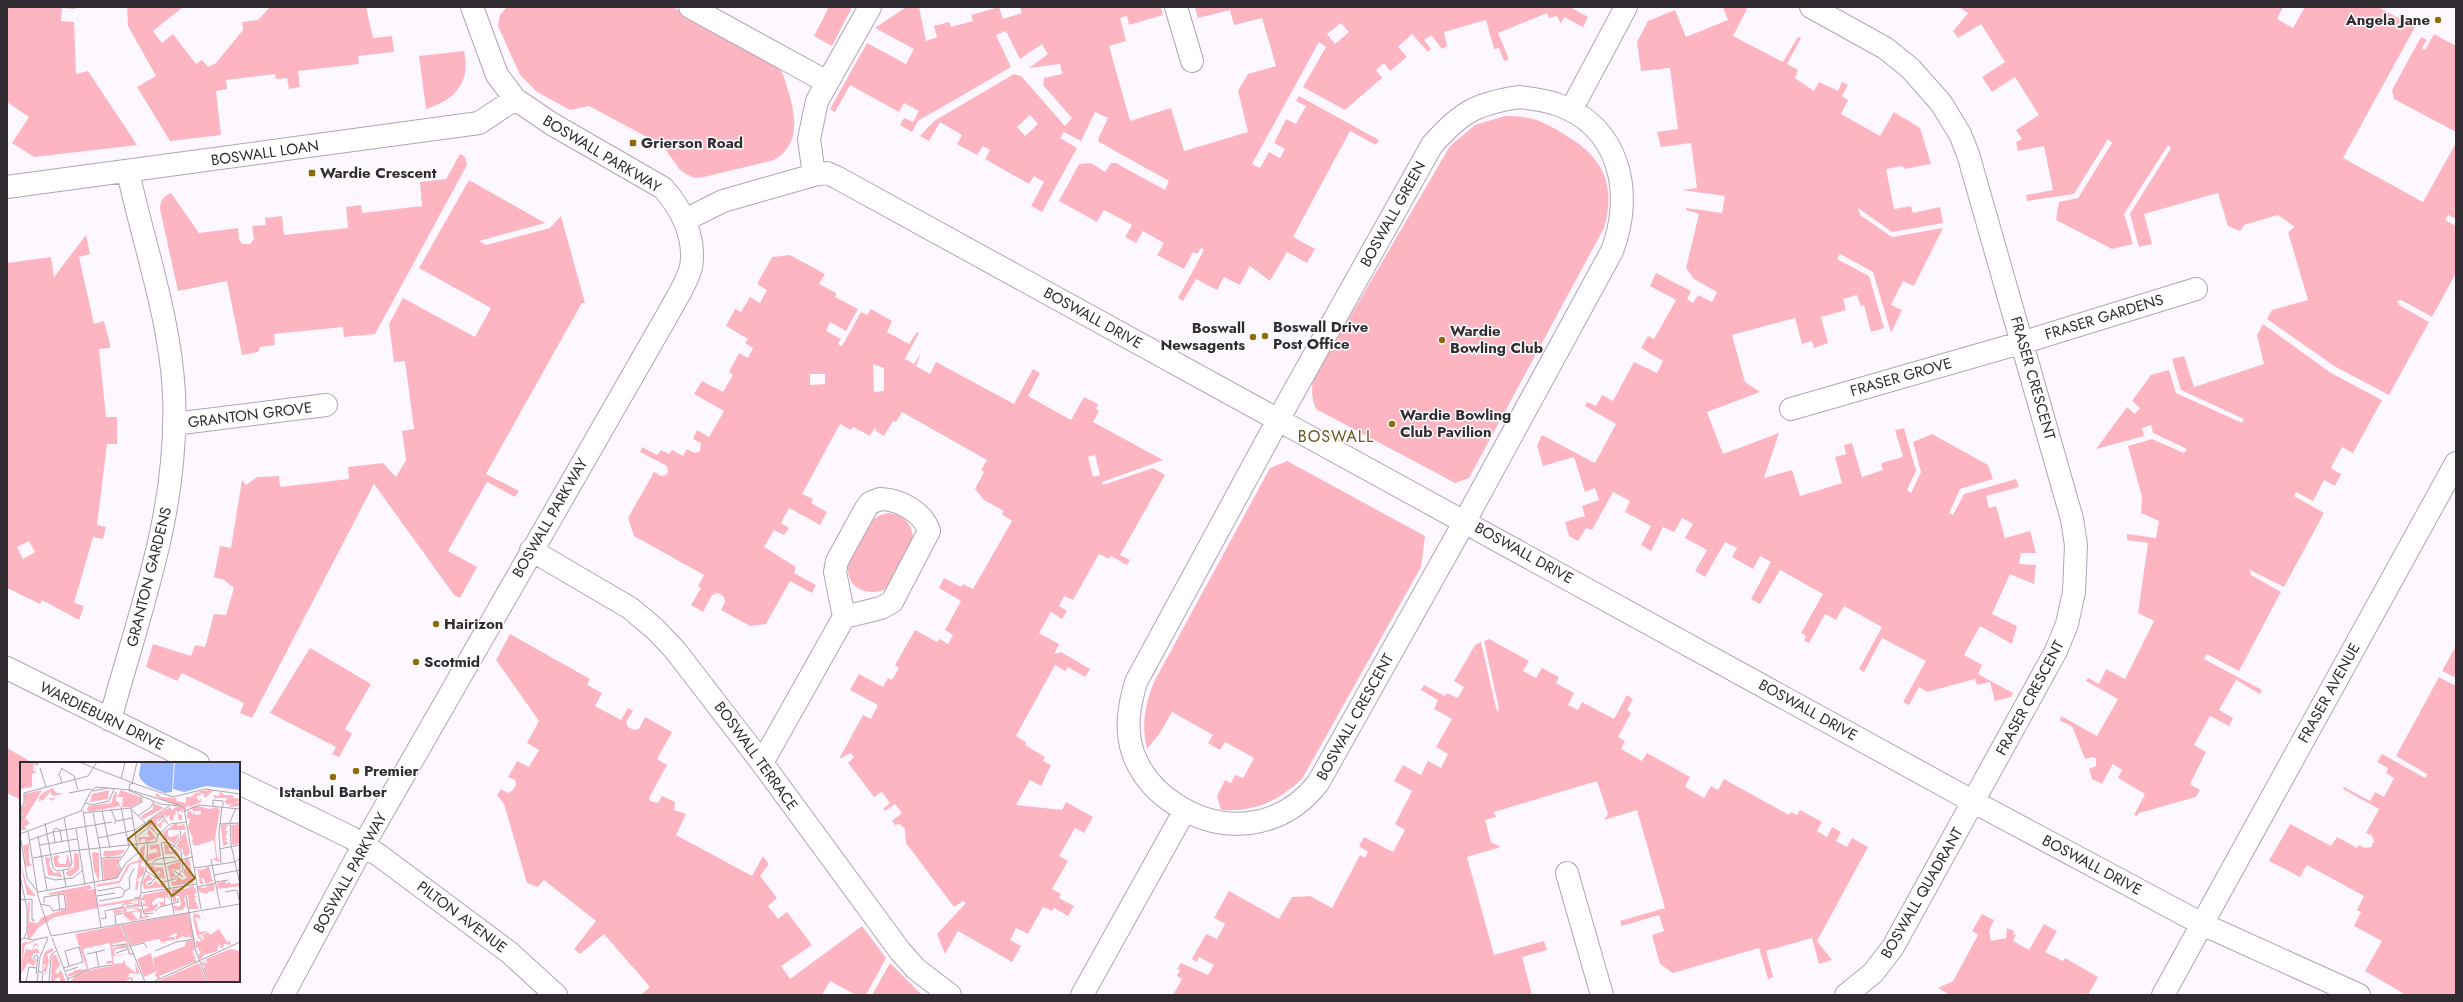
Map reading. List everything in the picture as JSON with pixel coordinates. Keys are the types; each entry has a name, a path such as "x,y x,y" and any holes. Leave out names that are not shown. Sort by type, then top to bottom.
{"street":[{"path":"472,7 497,75 516,99"},
{"path":"690,7 827,82"},
{"path":"814,175 809,139 812,116 827,82 870,7"},
{"path":"1176,7 1192,61"},
{"path":"1570,110 1626,7"},
{"name":"FRASER CRESCENT","path":"1811,7 1901,60 1921,78 1941,103 1960,134 1968,154 2017,343 2072,519 2076,545 2074,592 2066,624 2056,651 1974,802"},
{"name":"BOSWALL GREEN","path":"1278,420 1432,145 1446,129 1472,108 1520,96 1544,101 1570,110 1596,130 1616,163 1623,195 1619,232 1612,251 1465,520"},
{"name":"BOSWALL LOAN","path":"7,187 128,172 479,123 516,99"},
{"name":"BOSWALL PARKWAY","path":"283,995 364,846 455,688 531,550 681,290 690,267 691,243 685,220 673,199 664,188 552,124 516,99"},
{"name":"GRANTON GARDENS","path":"110,720 160,543 171,484 174,424 174,393 166,332 128,172"},
{"name":"BOSWALL DRIVE","path":"685,220 723,201 814,175 827,173 836,177 1278,420 1465,520 1974,802 2202,924 2355,993"},
{"name":"FRASER GARDENS","path":"2017,343 2196,289"},
{"name":"FRASER GROVE","path":"1791,409 2017,343"},
{"name":"GRANTON GROVE","path":"174,424 326,406"},
{"name":"BOSWALL CRESCENT","path":"1278,420 1144,666 1132,696 1128,724 1130,739 1139,766 1159,792 1185,810 1226,824 1255,823 1273,818 1290,810 1312,792 1465,520"},
{"name":"FRASER AVENUE","path":"2163,995 2456,463"},
{"path":"762,763 844,617 835,572 836,561 870,503 880,499 891,499 926,521 929,531 926,540 892,602 882,608 844,617"},
{"name":"BOSWALL TERRACE","path":"531,550 630,608 655,629 695,674 900,951 916,969 950,995"},
{"name":"WARDIEBURN DRIVE","path":"7,668 196,762"},
{"path":"240,784 364,846"},
{"name":"BOSWALL QUADRANT","path":"1846,995 1872,973 1890,951 1974,802"},
{"path":"1082,995 1185,810"},
{"name":"PILTON AVENUE","path":"364,846 510,953 556,995"},
{"path":"1567,873 1602,995"}],"shaded area":[{"path":"7,7 75,7 75,9 62,8 61,21 74,22 76,74 88,71 137,145 34,157 12,143 29,117 7,102"},
{"path":"127,7 183,7 153,31 162,43 173,34 196,64 202,60 208,67 216,63 243,30 242,22 258,20 270,7 366,7 373,38 392,36 394,52 358,56 359,64 298,71 300,87 289,89 287,78 276,79 275,74 226,80 227,89 216,91 221,135 170,141 137,87 156,76 128,26"},
{"path":"507,7 673,7 778,65 785,79 793,112 794,130 792,139 782,154 774,160 704,177 695,178 686,174 680,170 662,145 589,106 570,110 537,92 520,75 498,26 500,15"},
{"path":"826,7 852,7 832,46 814,36 828,9"},
{"path":"906,7 919,7 926,41 937,37 934,26 949,22 951,27 973,21 971,15 999,7 1003,19 1022,13 1020,7 1161,7 1163,15 1129,25 1127,16 1120,18 1126,41 1109,46 1130,121 1171,108 1184,151 1248,132 1238,91 1248,74 1276,66 1262,18 1234,25 1230,10 1198,18 1195,7 1570,7 1588,17 1583,27 1564,17 1561,24 1557,16 1549,18 1547,13 1498,33 1509,59 1504,61 1499,48 1494,49 1486,20 1444,32 1447,46 1442,49 1431,35 1424,40 1431,49 1428,52 1412,34 1398,47 1407,57 1390,71 1384,63 1376,70 1382,78 1345,110 1303,87 1326,47 1319,42 1252,164 1260,168 1269,152 1280,158 1285,149 1274,143 1286,119 1296,124 1306,106 1296,101 1299,96 1379,140 1376,145 1350,131 1293,237 1315,249 1307,263 1287,252 1270,281 1250,266 1240,285 1224,277 1217,290 1196,279 1183,301 1178,298 1204,250 1201,248 1197,254 1193,252 1184,269 1157,255 1164,243 1143,231 1136,243 1125,237 1132,225 1104,210 1097,222 1059,201 1079,164 1091,163 1105,172 1111,163 1116,163 1165,190 1169,181 1099,142 1098,139 1108,118 1095,112 1081,141 1064,132 1060,138 1077,148 1042,212 1031,206 1044,182 1034,176 1029,184 985,159 990,150 983,146 977,155 957,144 962,135 940,122 929,141 920,136 934,121 1014,74 1021,76 1065,126 1072,118 1043,85 1044,78 1062,74 1060,64 1029,68 1048,54 1042,44 1020,59 1006,31 996,35 1011,67 918,121 912,132 900,125 904,118 913,122 919,111 904,103 899,112 850,85 835,112 830,109 867,43 906,64 914,49 875,28","holes":["1341,23 1349,32 1335,44 1327,34","1030,115 1038,124 1025,136 1017,127"]},
{"path":"1723,7 1744,7 1747,9 1733,36 1783,62 1798,37 1801,38 1787,64 1798,70 1795,78 1814,91 1819,82 1838,91 1842,82 1848,85 1842,96 1848,100 1841,114 1880,136 1894,112 1920,128 1931,164 1904,169 1903,166 1886,169 1894,209 1911,206 1913,213 1940,207 1943,223 1892,232 1858,208 1860,215 1892,237 1943,228 1914,286 1903,281 1891,305 1902,310 1891,333 1873,272 1840,254 1837,259 1869,276 1884,328 1871,332 1864,305 1861,306 1857,295 1843,299 1846,310 1821,317 1828,343 1814,348 1812,341 1802,344 1795,318 1732,335 1745,382 1760,392 1707,412 1723,454 1779,433 1764,478 1792,470 1800,496 1842,483 1835,457 1846,454 1844,445 1852,443 1862,477 1883,470 1881,463 1903,457 1895,430 1904,428 1916,471 1907,490 1911,493 1921,472 1913,442 1932,434 1988,465 1993,479 1960,489 1949,513 1953,515 1964,494 2016,479 2019,487 1986,496 1989,508 1996,506 2005,538 2030,531 2036,553 2021,553 2019,564 2036,565 2034,584 2010,574 1992,614 2017,626 2012,644 1980,626 1964,655 1982,665 1978,674 2013,693 2011,697 1995,701 1990,682 1977,685 1975,679 1927,692 1919,687 1909,705 1903,702 1926,661 1882,638 1864,672 1859,669 1882,627 1844,606 1836,620 1825,614 1809,643 1804,641 1806,636 1801,633 1823,594 1780,570 1760,604 1751,599 1771,562 1760,556 1753,569 1732,557 1737,548 1725,542 1705,577 1695,571 1707,550 1685,538 1693,524 1682,518 1674,532 1663,527 1651,551 1641,545 1651,526 1625,512 1630,501 1613,492 1592,530 1586,528 1578,541 1569,536 1565,522 1585,516 1582,506 1599,500 1595,488 1585,492 1574,457 1543,466 1537,446 1542,435 1595,463 1616,424 1585,406 1587,402 1596,406 1602,395 1613,401 1634,362 1657,373 1663,361 1641,348 1648,336 1654,339 1676,300 1650,286 1656,273 1691,291 1687,299 1693,303 1698,295 1712,302 1717,292 1694,279 1686,268 1699,214 1686,210 1686,208 1722,213 1725,196 1682,190 1697,188 1691,143 1661,147 1657,132 1678,129 1670,68 1641,71 1637,42 1648,21 1675,10 1686,37 1728,20"},
{"path":"1959,7 2283,7 2277,19 2293,28 2305,7 2378,7 2415,27 2343,158 2423,202 2456,143 2456,219 2448,215 2445,220 2456,226 2456,273 2432,317 2401,300 2397,301 2399,305 2429,322 2389,395 2334,366 2267,319 2272,310 2308,300 2288,232 2295,227 2278,215 2244,225 2240,231 2228,226 2218,193 2144,214 2152,244 2139,247 2130,214 2171,148 2168,145 2124,214 2133,244 2112,249 2056,220 2059,202 2078,198 2112,143 2108,139 2074,194 2027,201 2026,195 2053,190 2044,146 2018,151 2016,142 2022,139 2016,130 2039,115 2015,77 1992,92 1982,77 2005,62 1981,24 1958,38 1953,31 1968,13"},
{"path":"2434,34 2456,46 2456,132 2394,99 2392,90 2421,37 2427,40 2422,48 2425,50"},
{"path":"464,51 466,62 465,72 463,81 458,89 445,101 426,109 419,56"},
{"path":"1505,116 1538,120 1567,136 1590,154 1604,174 1608,199 1607,213 1604,228 1469,478 1455,483 1316,409 1312,395 1312,384 1450,146 1475,125"},
{"path":"460,154 465,157 467,165 375,334 344,337 343,327 274,334 275,345 260,347 258,352 242,355 227,281 178,291 160,209 162,199 168,194 171,193 199,233 238,228 239,240 243,244 250,244 254,239 252,226 266,225 265,218 282,216 284,235 348,228 346,207 361,205 362,213 422,206 420,182 446,179"},
{"path":"469,180 545,223 479,241 486,245 550,228 561,216 585,303 582,303 579,308 486,474 519,491 515,497 487,482 448,551 477,567 460,598 454,595 374,484 252,718 240,713 244,703 182,673 177,681 146,667 153,644 191,656 195,645 205,647 214,614 226,615 234,588 224,580 214,577 220,546 231,548 242,480 246,485 257,477 279,476 280,487 349,479 348,467 383,463 396,477 406,460 402,431 414,429 405,361 394,362 389,324 403,298 475,337 491,308 419,268"},
{"path":"86,235 90,254 79,257 94,324 104,321 110,344 110,348 99,349 106,417 117,417 117,444 107,444 97,525 106,527 103,539 93,537 74,603 84,606 79,620 42,600 40,604 7,588 7,263 51,257 54,277","holes":["29,541 35,552 23,559 17,547"]},
{"path":"790,255 825,274 819,284 836,293 835,297 858,309 846,331 830,322 826,331 841,339 838,344 842,346 861,312 867,315 871,309 892,321 887,332 909,344 917,332 919,333 905,359 914,364 921,353 916,366 930,374 936,362 1014,404 1033,369 1040,373 1028,396 1071,420 1084,397 1098,404 1096,409 1099,411 1093,422 1163,460 1102,482 1103,485 1153,468 1165,475 1120,555 1130,560 1127,565 1111,556 1109,559 1099,554 1073,600 1064,596 1059,606 1067,611 1062,619 1051,612 1039,633 1059,644 1054,654 1061,652 1090,669 1085,677 1068,667 1065,671 1055,665 1016,736 1026,742 1025,745 1045,757 1043,761 1051,765 1041,786 1030,780 1016,805 1062,810 1066,802 1093,817 1084,833 1075,828 1059,856 1068,861 1052,889 1061,894 1059,898 1074,906 1068,916 1054,908 1052,911 1043,907 1028,934 1016,928 1010,940 1021,946 1012,962 958,931 945,954 937,934 966,903 963,901 954,907 906,843 905,829 900,824 895,825 892,821 902,813 895,804 885,811 883,809 890,803 882,792 874,797 848,763 854,757 851,753 839,759 863,715 871,719 878,705 850,690 859,674 883,687 888,678 892,680 899,668 895,665 915,630 937,642 940,639 948,644 953,635 945,630 961,601 939,588 944,578 961,587 963,584 973,589 1012,521 1002,514 1004,511 984,500 975,489 984,472 981,470 987,460 902,412 896,422 893,421 884,436 876,431 875,427 870,436 853,427 851,430 840,424 802,494 813,499 811,503 827,512 820,525 789,508 781,523 789,528 784,535 774,530 764,547 796,567 794,573 816,585 812,593 790,581 766,624 750,626 721,610 725,602 724,597 718,593 712,595 703,612 691,605 701,588 698,586 704,575 634,536 628,518 654,472 661,476 666,475 668,472 667,466 640,452 642,447 657,455 661,450 669,454 672,450 683,456 687,449 695,453 700,451 701,443 693,439 697,430 709,437 724,411 694,394 702,381 723,392 733,375 729,372 739,353 748,358 753,348 745,343 748,339 726,326 735,309 741,312 750,297 760,303 767,290 757,284 772,257","holes":["873,364 884,368 884,391 874,392","810,374 825,374 825,384 810,385","1095,455 1100,475 1093,477 1088,457"]},
{"path":"2263,324 2331,373 2382,400 2353,453 2342,447 2331,468 2341,474 2335,486 2324,480 2313,501 2296,492 2294,496 2324,513 2284,587 2250,570 2251,575 2281,592 2239,671 2207,654 2204,659 2262,690 2260,694 2236,680 2219,710 2233,718 2229,726 2210,716 2194,745 2206,752 2190,784 2200,790 2196,797 2139,813 2137,816 2134,815 2145,794 2118,778 2122,770 2113,764 2102,784 2092,779 2089,769 2096,766 2096,758 2092,757 2085,759 2072,726 2060,721 2061,716 2097,736 2118,699 2086,681 2088,678 2099,684 2106,669 2125,679 2154,621 2138,613 2148,543 2127,540 2127,534 2156,538 2159,521 2141,513 2142,497 2128,446 2152,439 2184,453 2187,449 2153,433 2151,425 2142,428 2144,436 2096,449 2127,407 2135,414 2140,408 2132,401 2151,375 2169,370 2176,393 2242,423 2244,419 2181,390 2172,359 2184,356 2194,387 2264,364 2257,335"},
{"path":"1287,461 1425,536 1421,567 1302,779 1283,794 1264,804 1244,809 1221,810 1217,796 1225,780 1231,783 1235,775 1243,778 1254,758 1225,742 1220,750 1208,743 1213,735 1172,712 1160,733 1147,749 1144,731 1146,707 1154,682 1270,468"},
{"path":"889,513 903,518 909,524 913,538 886,589 867,592 856,587 852,582 849,576 849,564 854,550 867,527 875,518"},
{"path":"510,634 590,679 587,685 602,693 595,706 621,720 628,708 633,711 626,722 628,727 634,730 639,729 645,717 672,732 657,759 667,765 649,798 650,801 658,803 662,796 675,802 674,810 686,814 676,835 752,876 763,856 769,864 760,876 777,898 768,906 778,919 787,912 812,945 781,966 790,979 862,926 886,958 866,995 856,995 830,981 822,995 641,995 650,987 604,934 580,954 574,949 596,921 544,880 538,887 527,883 504,804 497,795 501,789 508,793 512,791 516,785 515,780 508,777 517,761 529,767 539,750 527,743 539,721 496,660"},
{"path":"1489,639 1529,661 1523,671 1536,678 1542,668 1559,677 1556,683 1574,693 1568,705 1578,710 1582,702 1614,719 1627,695 1633,699 1627,710 1631,713 1618,737 1625,741 1621,749 1642,761 1647,753 1690,777 1685,787 1704,798 1711,786 1718,790 1724,779 1789,815 1791,812 1797,815 1800,810 1822,822 1817,831 1827,837 1832,827 1841,832 1836,841 1847,847 1852,838 1868,847 1817,941 1832,960 1819,964 1812,938 1766,951 1773,977 1768,979 1759,948 1673,973 1660,964 1652,935 1664,931 1659,915 1622,926 1620,921 1665,908 1637,810 1604,820 1608,814 1597,781 1494,812 1496,817 1485,820 1491,842 1501,847 1467,857 1494,955 1544,941 1547,950 1522,957 1532,995 1173,995 1182,979 1177,976 1180,970 1177,969 1181,963 1208,975 1214,965 1199,957 1196,962 1192,959 1206,934 1217,939 1225,924 1214,918 1229,891 1279,919 1292,897 1310,896 1332,908 1360,855 1365,858 1368,852 1359,846 1364,837 1393,852 1405,830 1395,824 1412,791 1394,781 1403,765 1421,775 1428,761 1441,768 1448,754 1436,747 1452,719 1434,709 1438,700 1421,690 1424,685 1445,696 1447,693 1458,698 1464,687 1454,681 1475,645 1481,642 1497,712 1499,709 1484,641"},
{"path":"2456,646 2456,678 2442,671"},
{"path":"310,648 371,684 345,729 352,734 339,757 332,754 336,747 270,713"},
{"path":"2439,677 2456,686 2456,995 2406,995 2365,971 2382,941 2354,926 2361,912 2357,910 2364,896 2307,865 2300,877 2269,861 2290,824 2331,846 2337,837 2357,848 2359,845 2365,848 2371,847 2374,841 2372,836 2366,833 2379,809 2343,789 2344,787 2370,801 2375,792 2384,797 2394,778 2386,773 2388,768 2377,762 2382,754 2425,778 2427,774 2396,756"},
{"path":"7,748 31,762 20,762 20,800 7,793"},
{"path":"1982,914 1994,920 1989,931 1991,941 2006,938 2007,928 2014,931 2013,934 2016,935 2013,941 2029,950 2044,924 2057,931 2045,952 2063,961 2065,958 2098,977 2088,995 2085,993 2083,995 1950,995 1938,988 1953,981 1978,935 1972,931"},
{"path":"890,963 922,995 872,995"}],"place":[{"name":"Angela Jane","path":"2438,20"},
{"name":"Grierson Road","path":"633,143"},
{"name":"Wardie Crescent","path":"312,173"},
{"name":"Boswall Drive Post Office","path":"1265,336"},
{"name":"Boswall Newsagents","path":"1253,337"},
{"name":"Wardie Bowling Club","path":"1442,340"},
{"name":"Wardie Bowling Club Pavilion","path":"1392,424"},
{"name":"Hairizon","path":"436,624"},
{"name":"Scotmid","path":"416,662"},
{"name":"Premier","path":"356,771"},
{"name":"Istanbul Barber","path":"333,777"}],"district":[{"name":"BOSWALL","path":"1336,436"}]}
